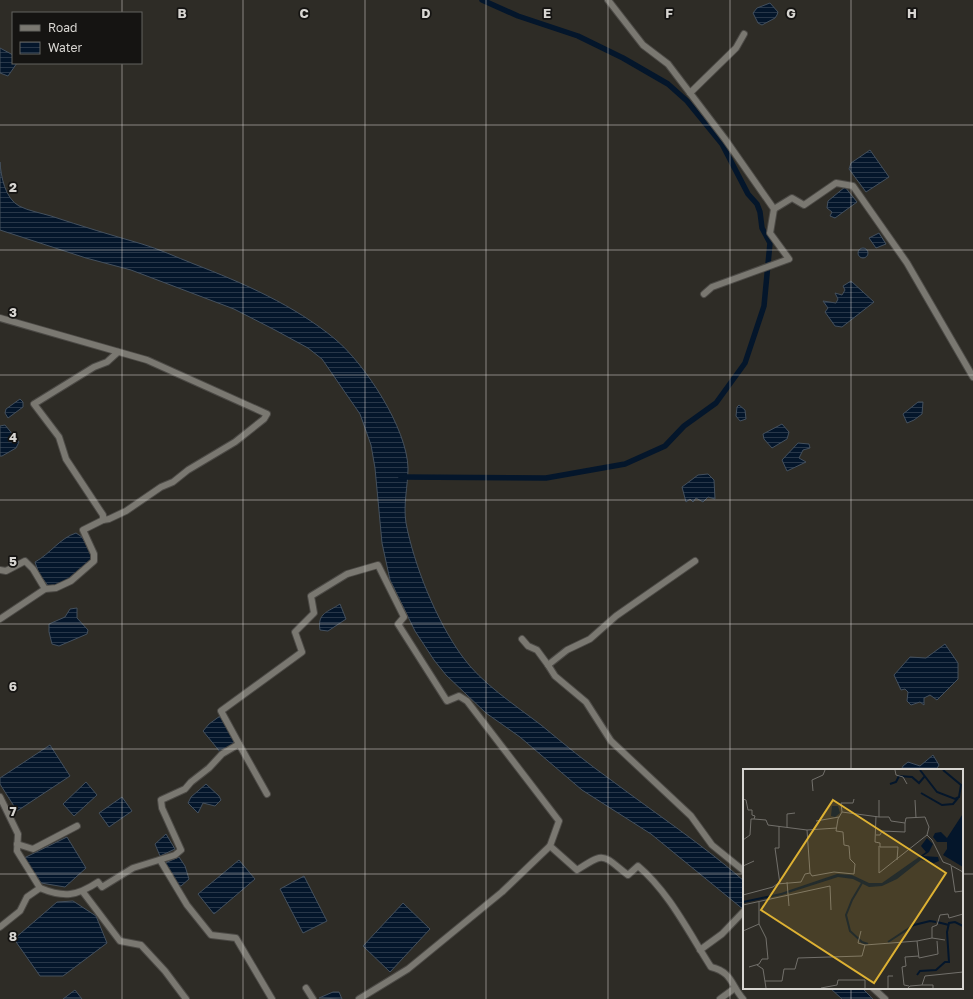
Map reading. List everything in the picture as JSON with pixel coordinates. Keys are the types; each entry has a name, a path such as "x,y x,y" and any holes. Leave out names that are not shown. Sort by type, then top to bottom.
{"street":[{"path":"608,0 643,45 668,64 725,139 774,209 770,233 789,259 712,287 704,294"},
{"path":"690,93 736,48 744,34"},
{"path":"774,209 792,198 804,205 836,183 854,186 907,262 973,377"},
{"path":"0,318 147,360 267,414 264,419 235,442 200,462 173,482 161,486 126,511 83,530 94,554 94,561 71,581 56,588 45,589 0,619"},
{"path":"103,520 103,514 66,459 59,437 34,404 94,367 107,362 118,352"},
{"path":"0,570 6,571 25,561 33,570 45,589"},
{"path":"548,665 567,650 590,639 616,616 695,561"},
{"path":"267,794 221,710 302,652 295,632 314,613 311,596 347,574 378,565 404,617 398,624 447,701 459,696 467,701 560,821 550,846 502,892 408,969 358,999"},
{"path":"522,639 528,646 537,650 555,676 586,702 611,741 691,816 712,845 743,870"},
{"path":"0,797 18,834 16,851 40,888 56,895 83,892 98,882 102,887 133,868 175,855 181,850 162,808 161,800 185,790 191,782 209,768 222,754 239,744"},
{"path":"17,844 33,849 77,826"},
{"path":"550,846 577,870 597,857 606,858 628,875 638,866 650,876 678,915 710,967 719,969 729,976 735,988 744,999"},
{"path":"160,860 187,905 211,935 236,938 272,999"},
{"path":"0,927 20,911 27,897 40,888"},
{"path":"83,892 120,941 141,946 165,971 186,999"},
{"path":"700,950 722,934 743,912"},
{"path":"306,988 313,999"},
{"path":"720,999 735,988"},
{"path":"874,989 885,999"}],"water":[{"path":"770,3 778,12 777,15 775,18 762,25 758,23 753,13 757,8"},
{"path":"0,48 12,54 12,64 16,64 8,76 0,73"},
{"path":"870,150 889,177 866,192 849,169 851,163"},
{"path":"0,162 1,174 7,193 19,206 31,211 148,246 231,279 285,305 335,339 347,350 371,380 392,416 400,434 406,452 408,468 405,509 406,523 414,556 427,592 443,626 462,656 488,684 499,693 593,767 712,854 743,880 743,909 651,834 582,790 520,737 486,713 446,675 434,660 415,631 390,580 382,543 375,468 371,445 360,414 322,359 308,348 234,309 131,270 86,258 0,230"},
{"path":"845,187 857,202 835,218 830,216 832,212 827,208 828,201"},
{"path":"879,233 886,244 876,248 869,238"},
{"path":"861,248 865,248 867,249 867,257 861,258 858,255 858,251"},
{"path":"851,281 874,302 842,327 835,326 825,312 828,308 823,301 836,303 838,299 835,293 842,295 845,290 843,286"},
{"path":"20,399 23,402 23,407 8,418 5,413 6,409"},
{"path":"918,402 923,402 922,414 907,423 903,414"},
{"path":"739,405 745,410 746,419 740,421 736,416 737,407"},
{"path":"782,424 789,432 787,439 772,448 764,439 763,434"},
{"path":"5,425 19,442 16,448 0,456 0,426"},
{"path":"798,443 809,444 810,448 803,450 799,458 806,462 787,471 782,460"},
{"path":"708,474 714,480 715,499 708,497 703,502 696,498 693,502 690,499 686,502 682,487 698,475"},
{"path":"76,533 82,537 93,556 86,566 62,584 49,587 39,574 35,562 60,542"},
{"path":"340,604 346,619 328,631 320,630 320,620 322,616"},
{"path":"77,608 77,618 88,630 87,634 59,646 52,644 49,624 65,617 70,609"},
{"path":"945,644 958,663 958,679 937,700 930,695 924,698 924,705 920,702 911,705 907,701 908,692 905,689 901,690 894,675 910,657 926,658"},
{"path":"220,716 236,742 221,753 203,731 209,724"},
{"path":"50,745 70,776 17,811 0,784 0,778"},
{"path":"933,755 939,765 937,769 902,769 908,762 920,766"},
{"path":"86,782 97,795 74,816 63,804"},
{"path":"206,784 219,796 221,800 215,806 203,803 198,813 188,803 191,797"},
{"path":"122,797 132,811 109,827 99,813"},
{"path":"166,834 175,849 160,856 155,844"},
{"path":"67,837 86,868 65,887 41,883 24,858"},
{"path":"179,857 185,866 189,879 181,886 176,884 165,863"},
{"path":"239,860 255,879 214,914 198,894"},
{"path":"304,876 327,921 303,933 280,889"},
{"path":"73,901 96,916 107,943 63,976 40,976 14,939 57,902"},
{"path":"403,903 430,929 390,972 363,946"},
{"path":"831,989 863,989 873,999 842,999"},
{"path":"75,990 82,999 63,999"},
{"path":"333,992 339,992 342,999 319,998"}],"waterway":[{"path":"401,477 546,478 625,464 665,446 684,426 716,403 745,363 764,306 770,243 762,228 760,212 757,204 748,194 722,144 687,101 668,84 623,58 578,36 518,16 482,0"}]}
